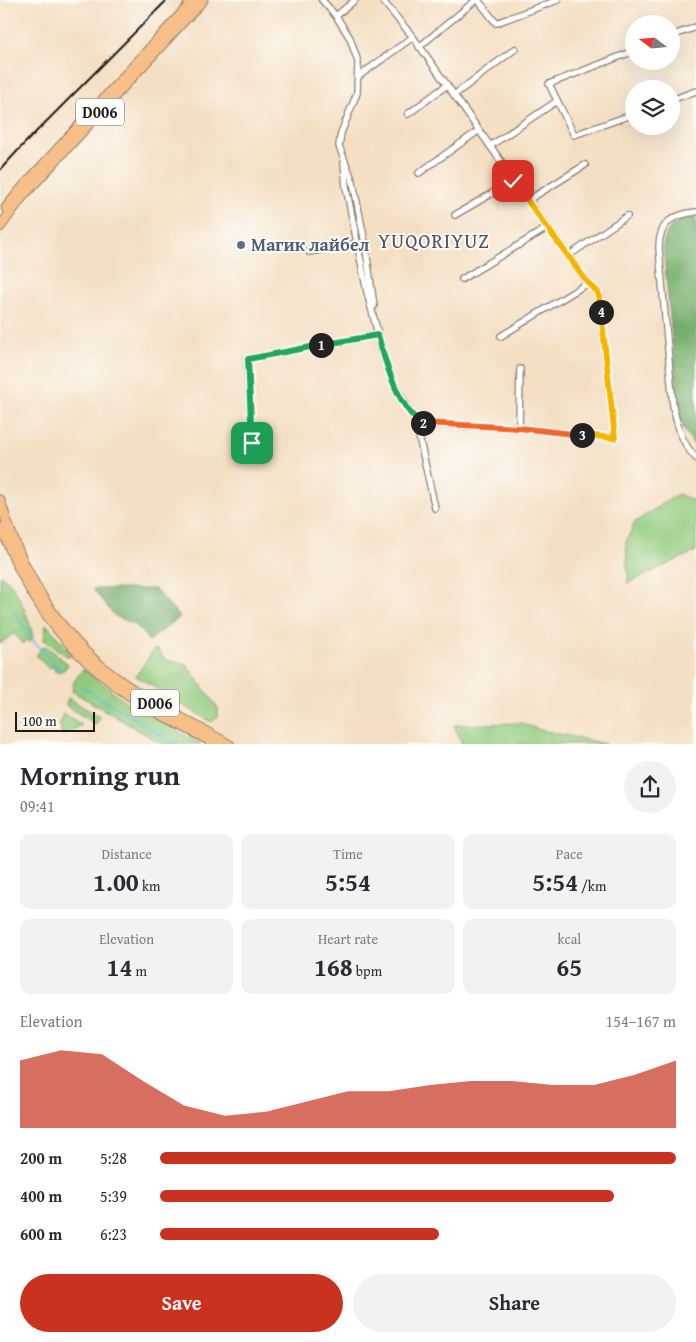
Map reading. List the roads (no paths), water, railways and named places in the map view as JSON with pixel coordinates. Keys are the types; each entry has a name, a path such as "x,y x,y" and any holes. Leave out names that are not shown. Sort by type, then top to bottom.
{"main road":[{"name":"D006","path":"0,216 23,187 194,0"},
{"name":"D006","path":"0,227 23,196 203,0"},
{"name":"D006","path":"0,500 14,542 32,580 83,654 136,691 230,744"},
{"name":"D006","path":"0,521 17,565 29,588 50,620 103,677 140,702 217,744"}],"street":[{"path":"322,0 336,16 350,38 358,62 357,93 341,133 338,146 353,182 374,295 374,316"},
{"path":"336,16 355,0"},
{"path":"344,163 346,187 367,292 378,335 394,384 411,414 420,422 426,424 519,428 615,438 599,293 588,283 527,201 413,37 382,0"},
{"path":"419,47 477,0 496,23 558,0"},
{"path":"680,33 696,27"},
{"path":"359,76 413,37"},
{"path":"454,95 515,49"},
{"path":"625,54 549,84 574,135 625,117"},
{"path":"408,114 447,86"},
{"path":"680,97 696,91"},
{"path":"490,146 557,101"},
{"path":"419,173 478,131"},
{"path":"527,201 585,165"},
{"path":"455,215 513,181"},
{"path":"696,212 677,215 668,222 660,234 659,250 673,406 681,435 696,458"},
{"path":"568,256 627,216"},
{"path":"462,280 548,228"},
{"path":"309,252 365,243"},
{"path":"501,336 588,283"},
{"path":"252,443 248,359 378,335"},
{"path":"519,428 520,369"},
{"path":"420,422 418,432 435,508"}],"waterway":[{"path":"13,610 35,643 60,670"},
{"path":"81,686 175,744"}],"railway":[{"path":"0,170 167,0"}],"place":[{"name":"Магик лайбел","path":"241,245"}],"district":[{"name":"YUQORIYUZ","path":"434,241"}]}
